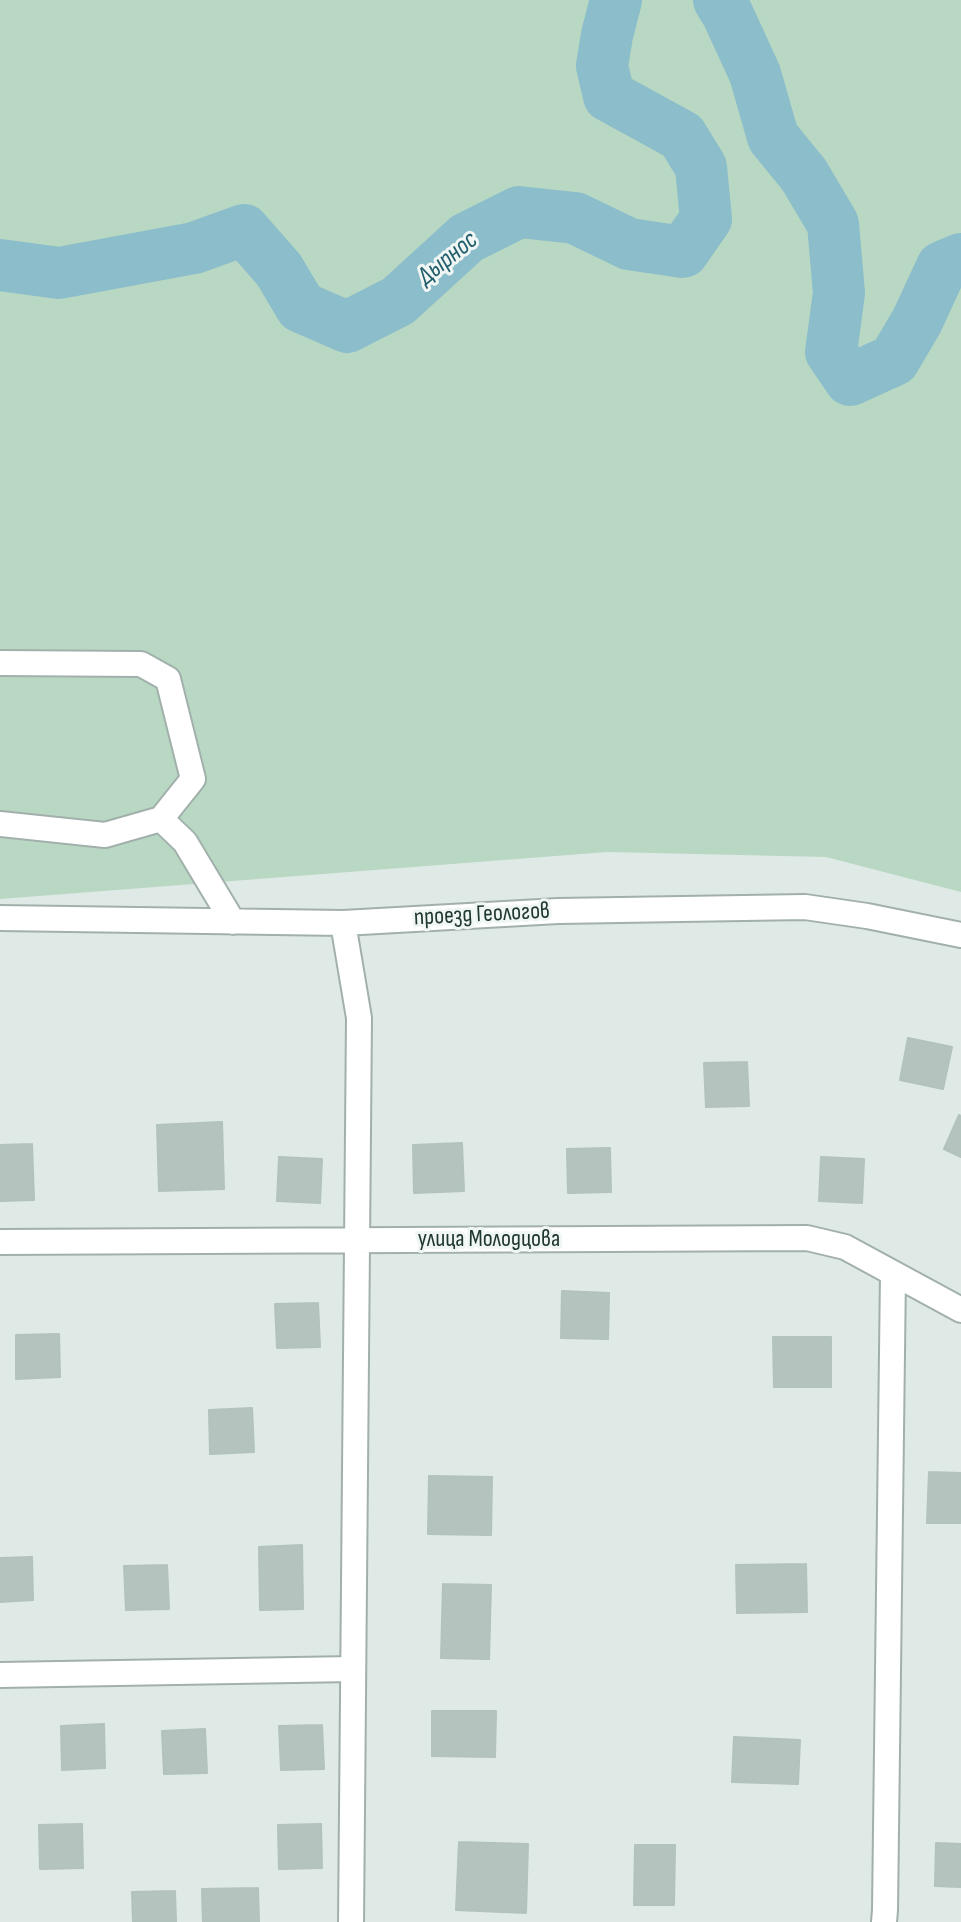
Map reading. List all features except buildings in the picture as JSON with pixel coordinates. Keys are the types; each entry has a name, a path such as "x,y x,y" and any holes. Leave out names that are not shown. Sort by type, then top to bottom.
{"street":[{"path":"0,663 141,664 168,679 193,779 161,819 105,835 0,824"},
{"path":"161,819 185,842 233,922"},
{"name":"проезд Геологов","path":"0,918 343,923 558,911 805,907 961,935"},
{"path":"343,923 359,1018 351,1922"},
{"name":"улица Молодцова","path":"0,1242 807,1238 845,1247 961,1310"},
{"path":"884,1922 893,1273"},
{"path":"0,1675 353,1669"}],"green space":[{"path":"0,0 961,0 961,892 826,857 607,852 0,899"}],"waterway":[{"name":"Дырнос","path":"0,265 59,273 194,248 244,230 279,270 301,307 347,327 398,301 467,238 519,212 575,218 629,244 683,252 706,219 701,167 682,136 609,96 602,66 616,0"},
{"name":"Дырнос","path":"719,0 755,74 773,137 804,175 833,224 839,293 831,352 850,380 894,360 917,321 942,267 961,259"}]}
